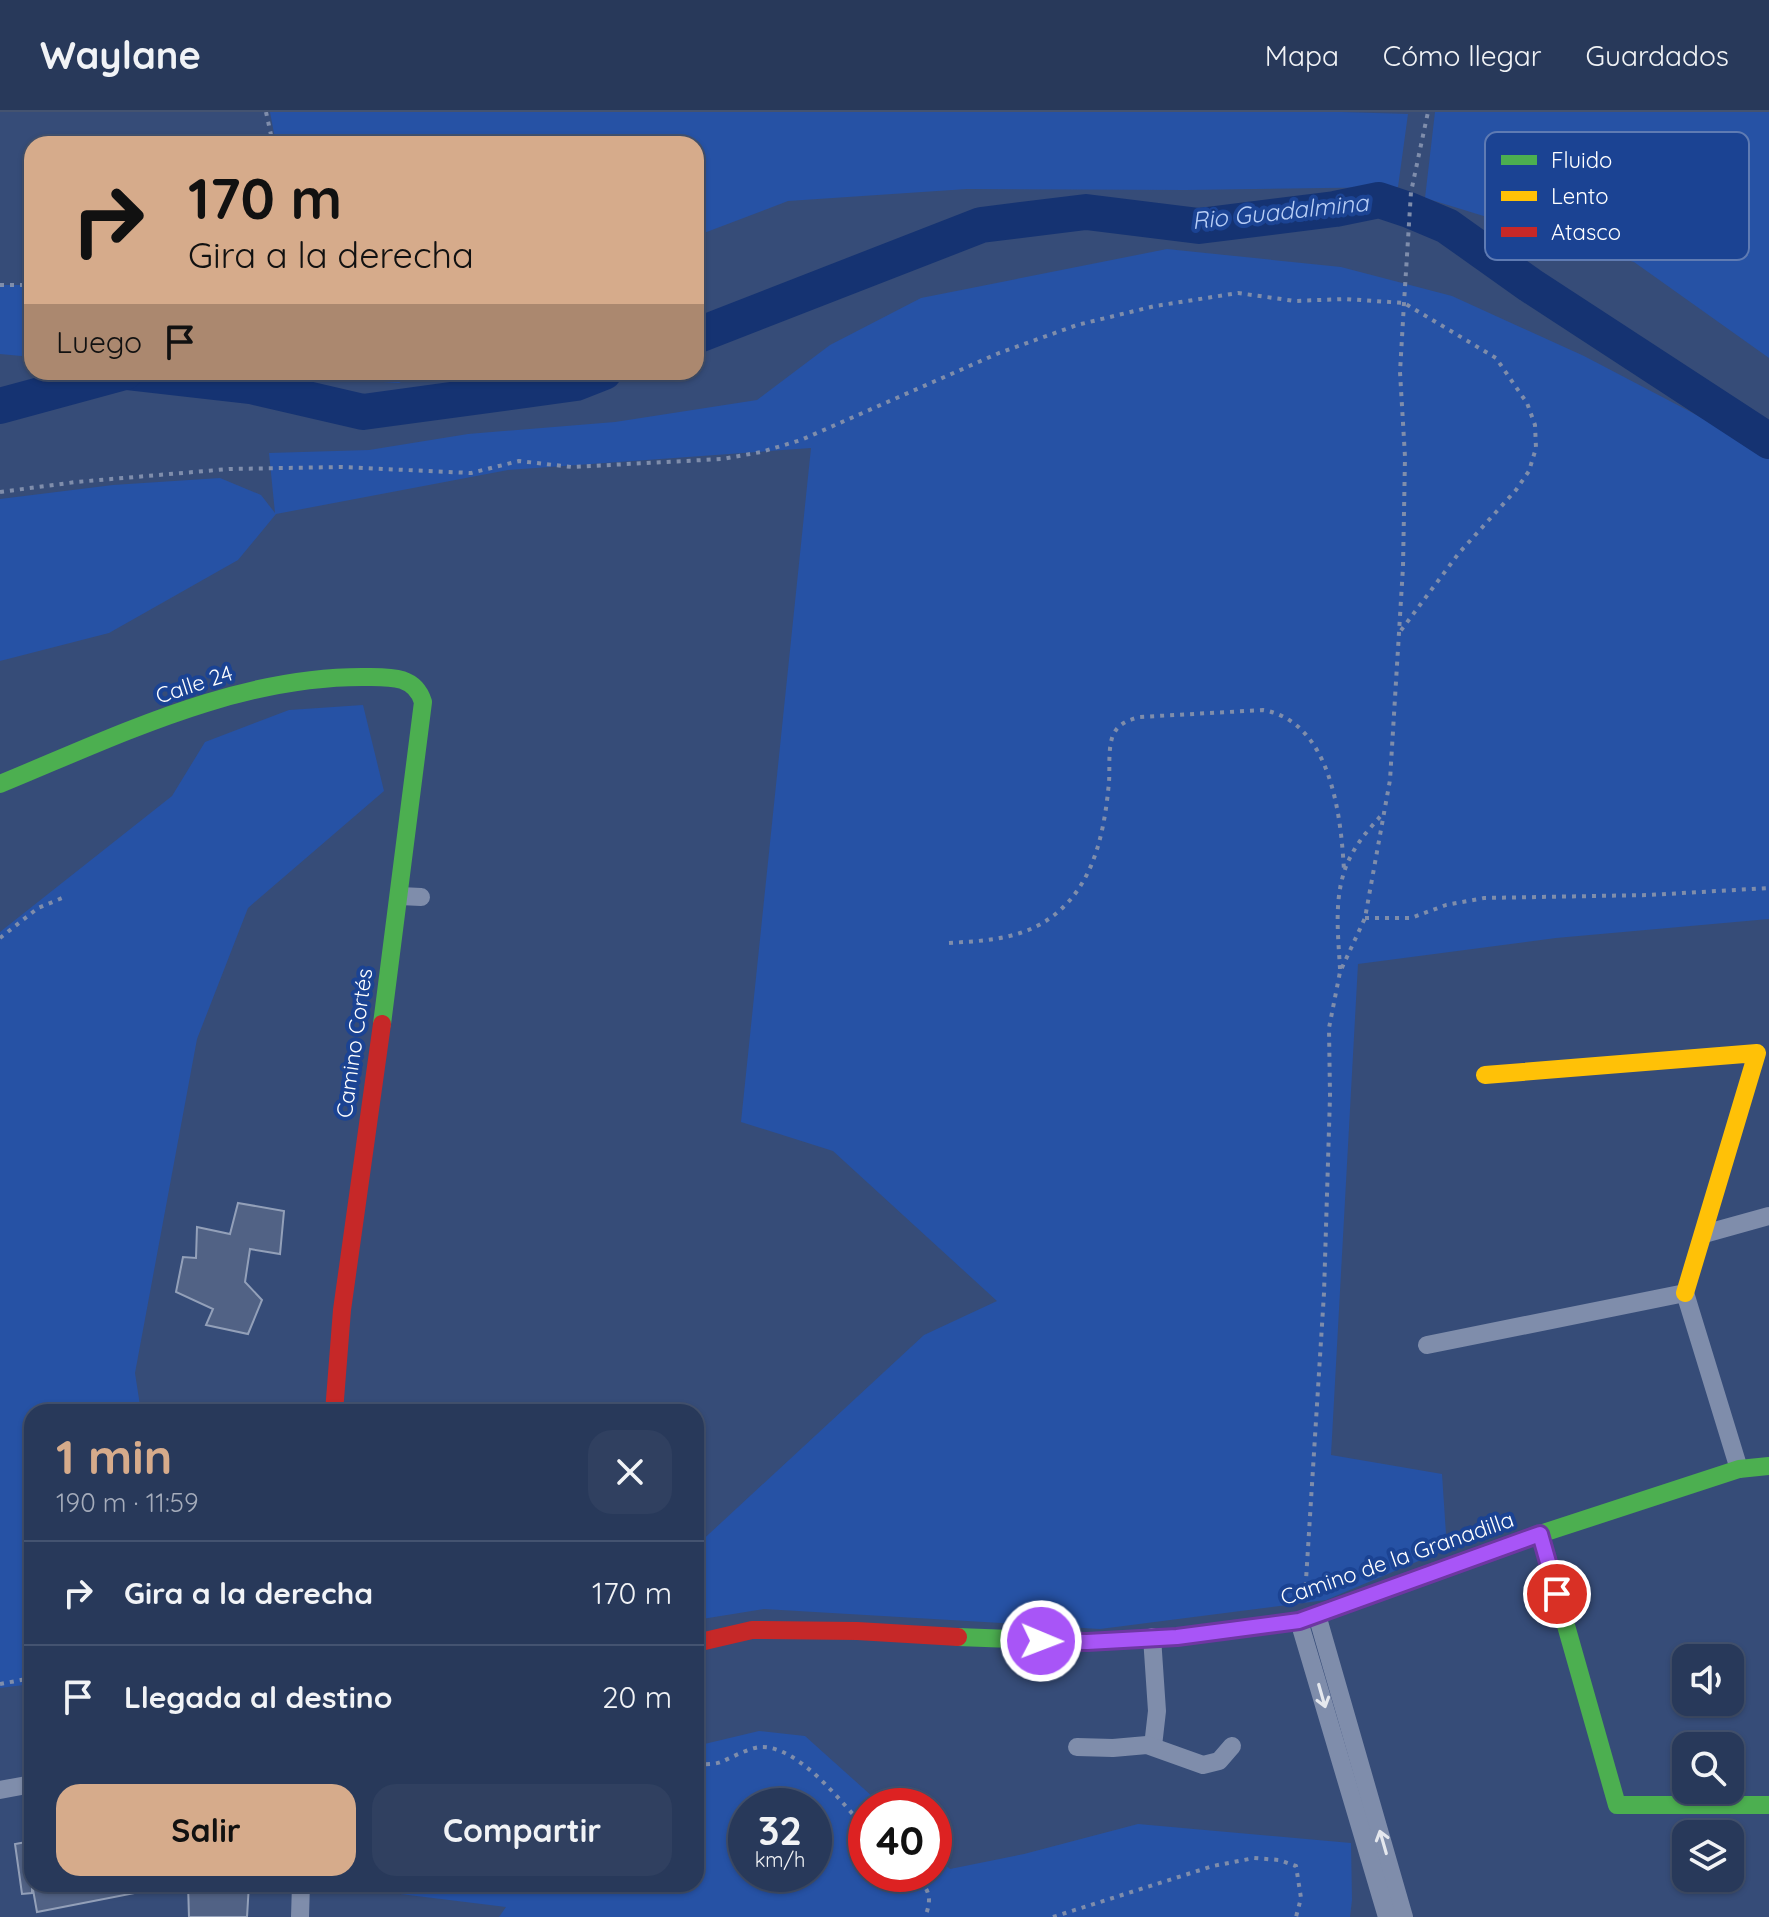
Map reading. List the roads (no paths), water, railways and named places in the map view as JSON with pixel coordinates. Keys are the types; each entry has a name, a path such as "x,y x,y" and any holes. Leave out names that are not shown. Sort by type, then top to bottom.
{"street":[{"name":"Calle 24","path":"0,784 229,696 306,679 388,677 413,683"},
{"name":"Camino Cortés","path":"335,1404 342,1310 400,896 423,702 420,691 413,683"},
{"path":"400,896 421,897"},
{"path":"1485,1075 1763,1053 1685,1293 1739,1469"},
{"path":"1704,1234 1769,1216"},
{"path":"1427,1345 1685,1293"},
{"name":"Camino de la Granadilla","path":"704,1641 752,1630 857,1631 1087,1642 1177,1637 1308,1618 1540,1534 1739,1469 1769,1466"},
{"path":"1540,1534 1617,1805 1769,1805"},
{"path":"1308,1618 1387,1917"},
{"path":"1308,1618 1404,1917"},
{"path":"1152,1637 1157,1711 1153,1746"},
{"path":"1077,1747 1153,1746 1203,1765 1219,1761 1232,1746"},
{"path":"0,1790 24,1786"},
{"path":"300,1917 301,1892"}],"waterway":[{"name":"Rio Guadalmina","path":"704,333 981,225 1086,212 1199,226 1335,209 1379,200 1447,226 1485,253"},
{"name":"Rio Guadalmina","path":"1495,260 1769,441"},
{"name":"Rio Guadalmina","path":"0,406 96,380"},
{"name":"Rio Guadalmina","path":"198,380 251,386 363,412 584,380"}]}
